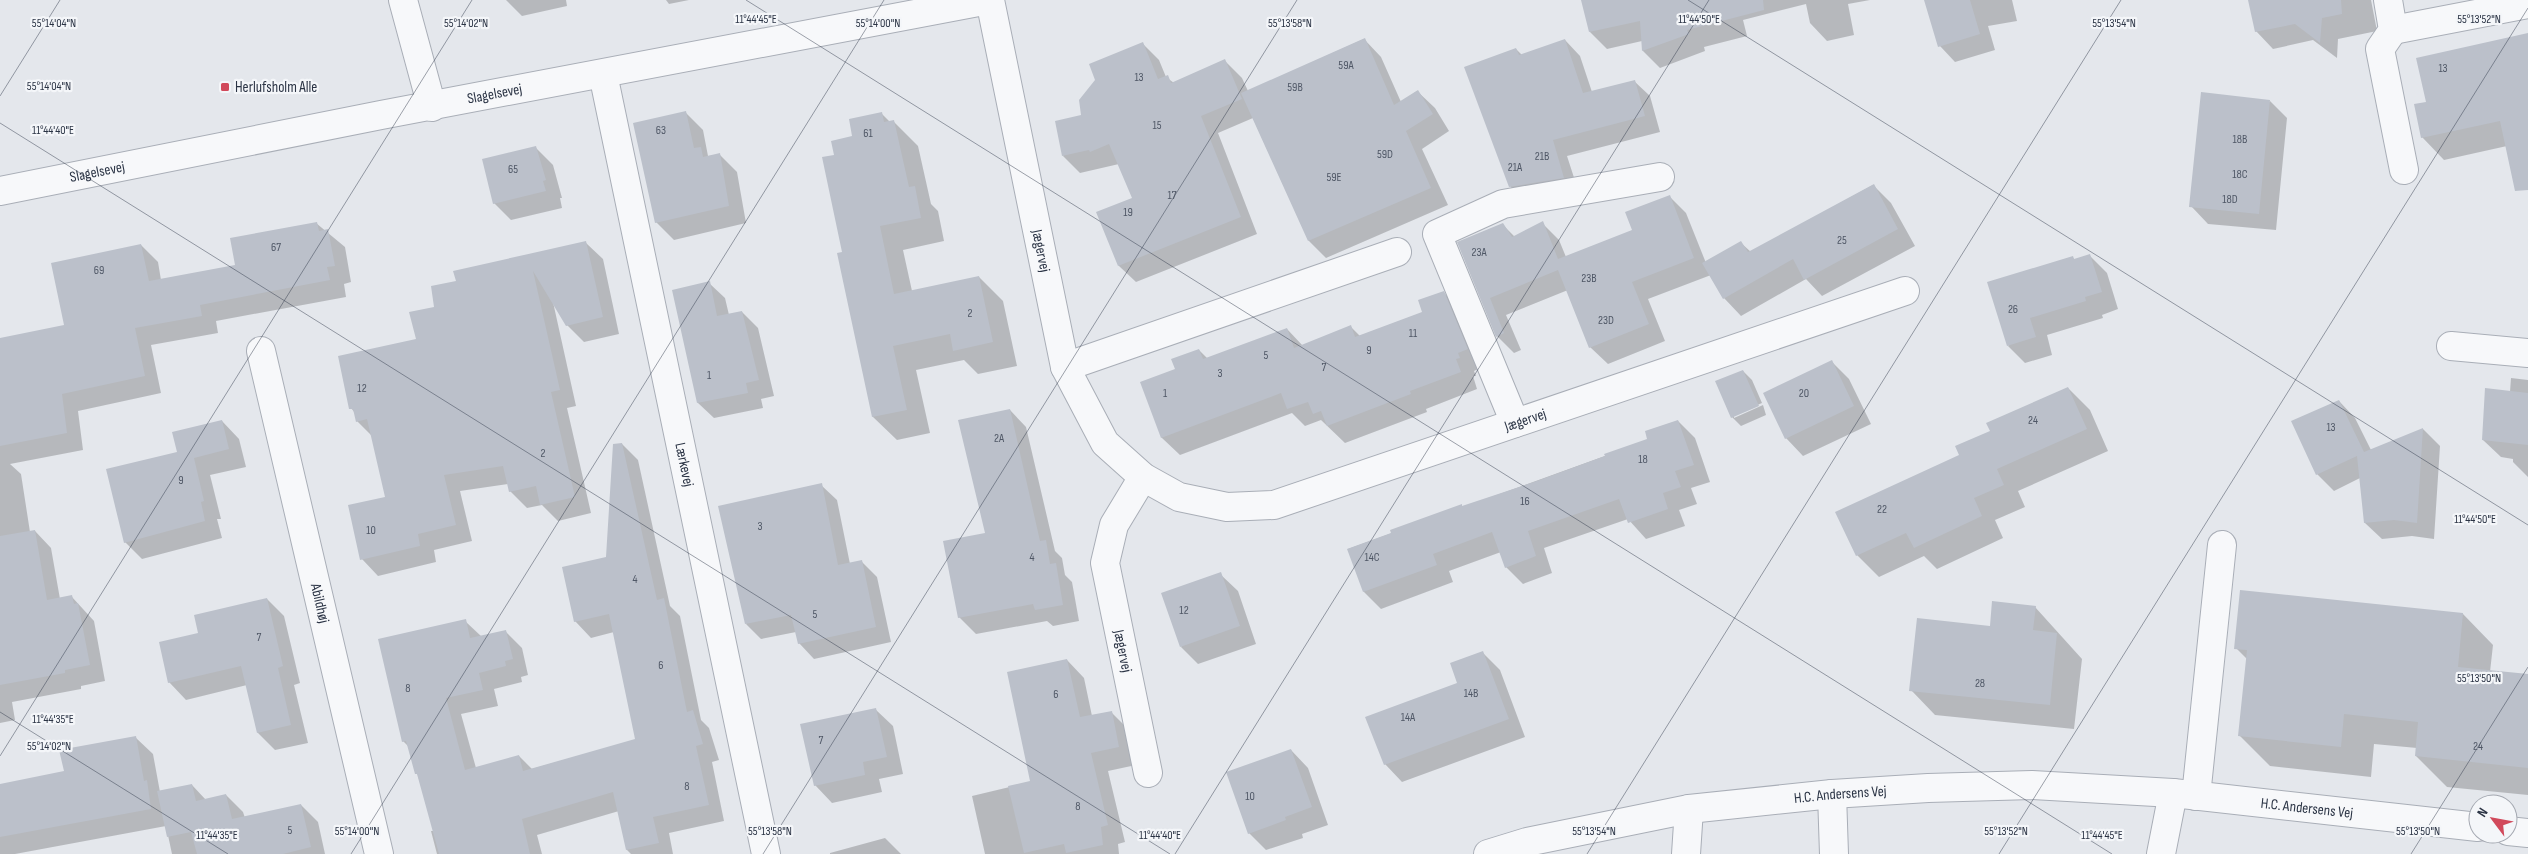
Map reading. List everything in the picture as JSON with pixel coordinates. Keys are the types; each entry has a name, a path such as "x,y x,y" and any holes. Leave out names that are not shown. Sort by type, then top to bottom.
{"street":[{"path":"402,0 432,107"},
{"name":"Slagelsevej","path":"0,191 990,0"},
{"name":"Jægervej","path":"990,0 1065,367 1105,443 1143,477 1179,497 1227,507 1274,505 1905,291"},
{"path":"2388,0 2393,30 2380,50 2404,170"},
{"path":"2393,30 2523,3"},
{"name":"Lærkevej","path":"603,74 766,854"},
{"path":"1515,423 1437,234 1504,204 1660,177"},
{"path":"1065,367 1396,252"},
{"path":"2451,346 2528,353"},
{"name":"Abildhøj","path":"261,351 380,854"},
{"name":"Jægervej","path":"1143,477 1114,525 1104,564 1148,773"},
{"path":"2161,854 2185,794 2222,545"},
{"name":"H.C. Andersens Vej","path":"1488,854 1527,842 1689,810 1832,794 1928,788 2032,786 2185,794 2468,827"},
{"path":"1832,794 1834,854"},
{"path":"1686,854 1689,810"}],"building":[{"path":"1581,0 1763,0 1764,10 1687,30 1689,34 1642,51 1640,21 1589,32"},
{"path":"1924,0 1970,0 1980,34 1938,47"},
{"path":"2248,0 2341,0 2342,14 2322,18 2320,43 2295,24 2255,32"},
{"path":"2528,33 2528,190 2515,191 2500,121 2421,138 2414,104 2426,102 2416,58"},
{"path":"1365,38 1394,105 1418,90 1433,114 1406,131 1431,188 1308,241 1241,93"},
{"path":"1565,39 1583,93 1635,80 1645,116 1553,140 1564,178 1509,187 1464,67 1516,48 1519,55"},
{"path":"1143,42 1158,79 1168,75 1171,83 1225,59 1242,99 1201,116 1241,217 1118,266 1096,212 1132,198 1109,144 1090,152 1089,150 1062,156 1055,121 1081,115 1079,100 1095,80 1089,64"},
{"path":"2201,92 2270,100 2259,214 2189,207"},
{"path":"686,111 694,148 701,147 703,157 720,153 729,206 655,223 633,123"},
{"path":"882,112 884,122 894,120 909,187 915,186 921,218 880,226 894,294 979,276 993,342 953,351 950,334 893,346 907,410 872,417 837,253 842,252 822,157 834,155 831,141 852,136 849,119"},
{"path":"536,146 546,180 543,181 546,191 493,204 482,159"},
{"path":"1874,184 1898,229 1804,280 1793,259 1723,299 1702,263 1741,241 1748,252"},
{"path":"1670,195 1694,258 1632,282 1649,324 1589,348 1558,270 1490,298 1504,333 1496,337 1457,242 1503,223 1512,237 1543,221 1558,259 1632,230 1625,212"},
{"path":"317,222 319,231 328,229 335,266 327,267 330,280 200,305 202,316 135,328 145,376 62,394 67,433 0,446 0,338 64,325 51,263 141,244 149,281 235,265 230,238"},
{"path":"586,241 603,317 566,326 533,271 560,390 551,392 575,497 540,505 536,486 509,492 503,466 444,475 456,525 418,534 420,546 360,560 348,505 385,497 367,419 356,422 353,409 349,409 338,356 416,339 409,312 434,307 431,286 456,281 453,271"},
{"path":"2090,254 2102,292 2085,297 2086,301 2030,318 2036,337 2007,346 1987,282 2073,256 2074,259"},
{"path":"710,281 717,316 742,311 759,380 746,383 748,393 697,403 672,290"},
{"path":"1444,291 1468,349 1458,353 1460,358 1456,359 1461,372 1410,391 1411,394 1327,426 1321,411 1313,414 1308,402 1287,409 1281,393 1161,438 1140,382 1175,369 1171,359 1199,349 1203,359 1287,328 1294,348 1351,325 1355,337 1422,312 1418,300"},
{"path":"1832,360 1854,406 1785,439 1763,393"},
{"path":"1743,370 1759,406 1731,418 1715,381"},
{"path":"2068,387 2087,429 1997,469 2004,485 1974,498 1982,516 1914,548 1906,533 1856,556 1835,512 1959,455 1955,446 1990,431 1986,423"},
{"path":"2485,388 2528,393 2528,445 2482,440"},
{"path":"2339,400 2364,452 2423,428 2417,523 2394,520 2364,523 2357,456 2316,475 2291,421"},
{"path":"1010,409 1040,541 1046,540 1050,564 1056,563 1063,605 1035,610 1033,604 958,618 943,541 985,533 958,420"},
{"path":"222,420 229,449 194,458 204,501 201,502 205,521 124,543 106,469 177,452 172,432"},
{"path":"1678,420 1694,465 1675,471 1681,487 1663,493 1668,509 1628,523 1619,499 1528,531 1536,556 1505,568 1492,532 1433,554 1437,565 1363,592 1347,549 1391,533 1390,530 1462,504 1462,506 1534,482 1605,456 1604,454 1647,439 1645,431"},
{"path":"622,443 657,600 664,598 687,712 693,710 703,744 696,746 709,805 653,817 659,843 626,850 613,792 522,819 530,854 439,854 417,774 415,774 406,741 402,742 378,639 466,619 470,638 506,630 513,659 505,661 506,666 479,673 483,690 446,698 465,770 519,755 523,771 635,739 609,614 574,622 562,567 606,557 613,444"},
{"path":"822,483 838,565 862,560 876,627 798,644 791,615 745,624 718,506"},
{"path":"35,530 47,600 72,595 74,604 78,603 90,665 65,670 65,673 0,685 0,536"},
{"path":"1221,572 1240,626 1180,647 1161,593"},
{"path":"2240,590 2463,613 2458,667 2528,674 2528,768 2415,756 2418,722 2344,714 2341,747 2238,736 2247,650 2234,649"},
{"path":"267,598 283,666 278,668 291,725 257,733 241,666 168,683 159,642 198,633 194,615"},
{"path":"1992,601 2036,606 2033,630 2057,633 2050,705 1909,691 1917,618 1990,626"},
{"path":"1483,651 1509,719 1384,765 1365,717 1457,683 1450,663"},
{"path":"1067,659 1080,717 1112,711 1119,747 1091,753 1108,825 1101,827 1103,845 1066,853 1064,844 1024,853 1008,786 1030,781 1007,672"},
{"path":"876,708 887,757 863,762 865,775 814,786 800,724"},
{"path":"136,736 144,781 147,780 151,809 0,837 0,784 64,771 59,750"},
{"path":"1291,749 1312,807 1285,817 1286,820 1248,834 1226,772"},
{"path":"192,784 196,801 226,794 232,819 301,804 311,847 283,854 197,854 191,832 167,837 157,791"}],"place":[{"name":"Herlufsholm Alle","path":"225,87"}]}
